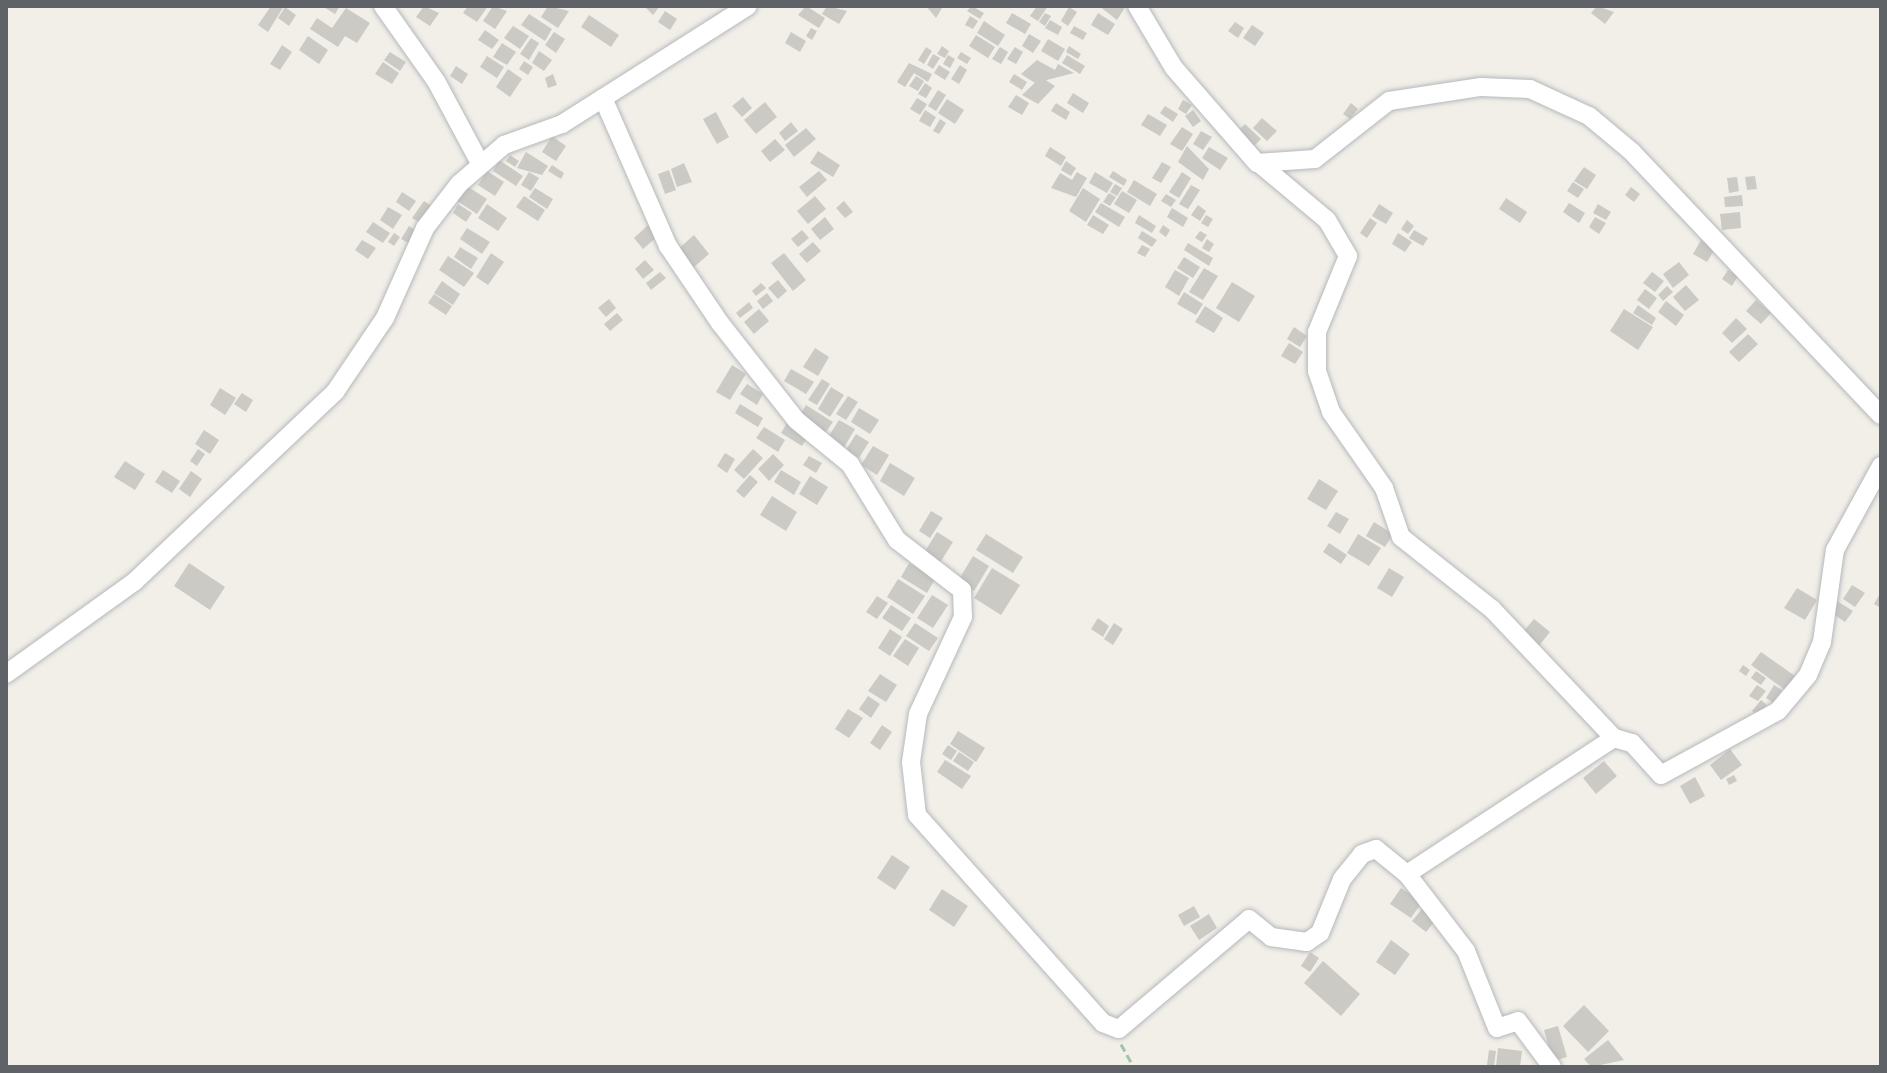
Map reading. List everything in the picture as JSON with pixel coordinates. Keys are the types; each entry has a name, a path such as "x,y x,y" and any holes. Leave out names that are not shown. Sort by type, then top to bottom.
{"street":[{"path":"383,6 436,81 481,165"},
{"path":"6,674 134,582 335,392 385,318 425,228 481,165 504,145 562,124 748,6"},
{"path":"1137,6 1174,68 1257,163 1283,177 1327,220 1348,256 1317,332 1317,371 1331,412 1384,488 1401,537 1492,609 1614,738 1632,743 1661,775 1778,711 1808,675 1822,642 1835,550 1881,466"},
{"path":"1257,163 1315,159 1389,101 1481,87 1530,89 1589,116 1632,152 1881,415"},
{"path":"603,98 668,246 720,323 796,420 850,464 897,540 962,590 963,617 918,714 911,762 917,815 1103,1023 1119,1029 1249,919 1271,937 1307,942 1320,933 1342,879 1362,854 1376,849 1407,874 1466,951 1497,1028 1518,1021 1552,1067"},
{"path":"1407,874 1614,738"}],"path":[{"path":"1119,1029 1134,1067"}],"building":[{"path":"271,6 284,6 268,32 258,25"},
{"path":"322,6 340,6 335,14"},
{"path":"424,6 439,13 430,26 416,17"},
{"path":"468,6 488,6 477,22 463,13"},
{"path":"493,6 507,11 495,29 483,21"},
{"path":"548,6 569,11 558,28 541,17"},
{"path":"644,6 660,6 653,15"},
{"path":"806,6 825,18 819,28 798,15"},
{"path":"827,6 847,11 839,24 822,14"},
{"path":"926,6 939,6 942,8 936,18"},
{"path":"972,6 984,13 980,19 967,11"},
{"path":"1037,6 1048,6 1038,21 1030,16"},
{"path":"1099,6 1126,6 1117,20"},
{"path":"1597,6 1614,12 1605,24 1591,13"},
{"path":"285,7 296,15 289,26 278,18"},
{"path":"1069,7 1077,12 1068,26 1061,21"},
{"path":"346,8 370,23 357,43 345,36 338,47 310,29 317,18 332,28"},
{"path":"665,11 677,19 670,30 658,22"},
{"path":"1012,13 1031,24 1025,34 1006,23"},
{"path":"1045,13 1051,16 1045,26 1039,22"},
{"path":"1098,13 1115,24 1108,35 1091,25"},
{"path":"529,14 552,29 545,41 521,25"},
{"path":"589,15 619,35 611,47 581,27"},
{"path":"970,16 978,21 973,29 965,25"},
{"path":"1050,20 1062,27 1058,35 1045,28"},
{"path":"984,21 1005,35 998,46 977,33"},
{"path":"1235,22 1244,28 1238,38 1228,31"},
{"path":"1252,25 1264,33 1255,46 1243,38"},
{"path":"513,26 529,36 520,49 504,38"},
{"path":"1074,26 1087,33 1083,40 1070,33"},
{"path":"811,28 817,31 812,40 806,36"},
{"path":"485,30 499,40 492,49 478,40"},
{"path":"554,32 565,39 556,53 545,45"},
{"path":"791,32 806,41 800,52 785,43"},
{"path":"1029,34 1041,41 1033,53 1022,46"},
{"path":"976,35 995,47 988,58 969,46"},
{"path":"308,36 328,50 319,64 299,50"},
{"path":"531,38 539,43 529,60 520,54"},
{"path":"1048,39 1065,49 1058,61 1041,51"},
{"path":"502,43 516,52 507,65 493,57"},
{"path":"282,45 292,52 280,70 270,64"},
{"path":"942,46 949,51 945,58 937,54"},
{"path":"1069,46 1081,54 1078,59 1066,52"},
{"path":"926,47 932,51 924,64 918,60"},
{"path":"1000,47 1008,52 1001,64 992,59"},
{"path":"1015,47 1023,52 1016,64 1007,59"},
{"path":"539,51 552,60 544,71 532,63"},
{"path":"390,52 406,62 400,71 384,60"},
{"path":"961,52 971,58 967,64 957,58"},
{"path":"933,54 940,58 933,69 927,65"},
{"path":"948,55 955,59 950,68 943,64"},
{"path":"1067,55 1085,66 1080,74 1062,63"},
{"path":"487,56 504,67 497,78 480,67"},
{"path":"1037,60 1055,70 1058,64 1074,73 1035,83 1021,74"},
{"path":"524,61 533,67 528,75 519,69"},
{"path":"383,62 399,73 392,84 375,74"},
{"path":"909,63 932,74 928,82 914,73 905,87 897,82"},
{"path":"939,65 950,72 945,80 934,73"},
{"path":"960,65 967,70 959,84 951,79"},
{"path":"456,66 468,74 462,84 450,76"},
{"path":"508,69 522,79 510,97 496,87"},
{"path":"553,74 557,85 548,88 545,78"},
{"path":"1014,74 1027,82 1022,90 1009,82"},
{"path":"916,76 924,81 918,91 909,86"},
{"path":"1041,77 1055,86 1038,104 1022,95"},
{"path":"925,83 932,88 926,98 918,94"},
{"path":"938,90 946,95 936,111 928,106"},
{"path":"1073,93 1089,103 1083,113 1067,103"},
{"path":"1016,95 1029,103 1022,115 1008,107"},
{"path":"743,97 752,108 742,117 732,106"},
{"path":"917,98 927,104 920,115 910,109"},
{"path":"947,99 964,110 955,124 938,113"},
{"path":"1183,100 1192,105 1186,114 1178,109"},
{"path":"765,102 777,117 756,134 744,120"},
{"path":"1056,103 1070,112 1066,120 1051,111"},
{"path":"1351,103 1358,109 1350,119 1343,114"},
{"path":"1165,106 1178,114 1173,122 1160,113"},
{"path":"925,110 936,117 930,127 919,121"},
{"path":"1193,110 1201,121 1193,127 1185,116"},
{"path":"716,112 729,137 717,144 703,119"},
{"path":"1148,114 1167,125 1160,136 1141,125"},
{"path":"1262,118 1277,131 1267,141 1253,128"},
{"path":"940,119 946,123 939,134 933,131"},
{"path":"791,122 798,131 785,141 779,133"},
{"path":"1245,124 1261,139 1252,148 1236,133"},
{"path":"1182,127 1193,134 1182,151 1170,144"},
{"path":"806,128 816,139 794,157 785,145"},
{"path":"1201,131 1212,137 1203,150 1193,144"},
{"path":"552,136 566,146 556,161 542,152"},
{"path":"775,139 785,150 770,162 761,151"},
{"path":"1187,146 1209,169 1203,180 1178,162"},
{"path":"1050,147 1066,157 1061,166 1045,156"},
{"path":"1209,147 1228,158 1220,170 1202,158"},
{"path":"818,151 840,165 833,177 810,163"},
{"path":"526,152 548,166 542,175 517,168"},
{"path":"510,155 519,161 515,167 506,161"},
{"path":"499,160 523,176 516,186 493,171"},
{"path":"1066,161 1076,168 1071,176 1061,170"},
{"path":"1162,162 1171,167 1161,183 1152,178"},
{"path":"684,163 692,182 677,187 671,169"},
{"path":"552,165 564,173 561,179 548,171"},
{"path":"1584,167 1596,175 1587,189 1574,181"},
{"path":"669,170 676,190 665,194 658,174"},
{"path":"487,171 504,182 495,196 478,185"},
{"path":"819,171 827,180 807,197 799,187"},
{"path":"1113,171 1127,180 1124,186 1109,177"},
{"path":"529,172 539,178 531,191 521,185"},
{"path":"1077,172 1087,178 1076,197 1051,188 1060,173 1072,180"},
{"path":"1095,172 1113,183 1107,193 1089,183"},
{"path":"1182,172 1191,178 1179,198 1169,192"},
{"path":"1755,176 1757,189 1747,190 1745,177"},
{"path":"1737,177 1739,191 1729,193 1727,178"},
{"path":"1134,180 1157,194 1150,206 1127,192"},
{"path":"1573,182 1584,189 1578,198 1567,191"},
{"path":"1115,184 1122,188 1117,196 1110,192"},
{"path":"1191,185 1200,190 1188,209 1179,204"},
{"path":"467,186 487,199 477,214 457,201"},
{"path":"1631,187 1640,194 1634,202 1625,195"},
{"path":"535,188 553,199 547,209 529,197"},
{"path":"1083,188 1100,199 1086,222 1069,211"},
{"path":"1122,191 1137,200 1129,213 1114,204"},
{"path":"402,192 416,201 409,211 396,202"},
{"path":"1109,193 1116,197 1110,206 1103,202"},
{"path":"1166,194 1176,200 1171,207 1161,201"},
{"path":"1742,195 1743,206 1725,207 1724,197"},
{"path":"524,196 545,210 538,221 516,207"},
{"path":"815,196 826,209 808,224 797,211"},
{"path":"1506,198 1527,212 1520,223 1499,209"},
{"path":"424,201 433,207 422,224 412,218"},
{"path":"844,201 853,212 845,218 836,208"},
{"path":"1101,203 1125,217 1119,227 1095,212"},
{"path":"1569,203 1585,213 1579,223 1563,212"},
{"path":"458,204 472,213 466,222 453,213"},
{"path":"487,204 507,218 498,231 478,218"},
{"path":"1379,204 1393,213 1386,224 1372,216"},
{"path":"1598,204 1611,212 1606,220 1593,213"},
{"path":"1198,205 1206,211 1200,221 1191,215"},
{"path":"388,207 402,215 393,229 380,220"},
{"path":"1172,208 1188,218 1183,227 1167,217"},
{"path":"1740,212 1741,228 1722,230 1720,214"},
{"path":"1093,215 1109,225 1103,234 1087,225"},
{"path":"1139,215 1156,226 1152,233 1135,223"},
{"path":"1206,215 1213,219 1208,227 1201,223"},
{"path":"825,217 834,229 820,240 811,229"},
{"path":"1595,217 1606,223 1599,234 1589,227"},
{"path":"1370,218 1377,223 1367,238 1360,233"},
{"path":"1407,220 1414,226 1408,234 1401,229"},
{"path":"373,222 390,233 383,243 366,232"},
{"path":"648,225 657,237 643,249 634,238"},
{"path":"1163,225 1170,230 1166,237 1159,232"},
{"path":"409,226 418,232 410,244 401,239"},
{"path":"467,228 490,242 482,254 460,239"},
{"path":"802,230 809,238 798,247 791,239"},
{"path":"1414,230 1428,238 1423,246 1409,238"},
{"path":"1142,231 1157,240 1152,247 1138,238"},
{"path":"1200,231 1207,235 1202,242 1195,238"},
{"path":"394,233 400,237 394,246 388,242"},
{"path":"1398,233 1412,242 1405,252 1392,244"},
{"path":"694,235 709,254 693,268 678,249"},
{"path":"1207,239 1214,244 1209,252 1202,248"},
{"path":"362,240 376,248 368,259 355,250"},
{"path":"1701,240 1715,249 1707,262 1693,254"},
{"path":"813,242 821,251 807,263 799,254"},
{"path":"1188,243 1213,258 1209,266 1184,250"},
{"path":"1142,245 1150,249 1145,257 1137,253"},
{"path":"460,247 478,258 471,269 454,257"},
{"path":"491,253 504,262 488,285 476,277"},
{"path":"784,253 806,280 793,291 771,263"},
{"path":"448,256 474,273 464,287 439,270"},
{"path":"1184,257 1200,267 1193,278 1177,268"},
{"path":"645,260 654,270 643,279 635,269"},
{"path":"1679,262 1689,275 1673,288 1663,274"},
{"path":"1204,268 1218,276 1203,300 1189,292"},
{"path":"1175,270 1189,278 1179,296 1165,287"},
{"path":"1728,270 1738,276 1732,286 1722,279"},
{"path":"660,272 666,278 651,290 646,283"},
{"path":"1652,272 1664,281 1655,292 1643,283"},
{"path":"778,280 787,291 778,299 768,288"},
{"path":"442,281 460,294 453,305 434,293"},
{"path":"1232,282 1255,296 1239,322 1216,308"},
{"path":"761,283 766,288 756,296 752,291"},
{"path":"1686,285 1699,300 1685,311 1673,297"},
{"path":"1667,286 1673,292 1663,301 1658,295"},
{"path":"1645,289 1657,298 1649,309 1637,300"},
{"path":"1184,292 1203,304 1196,315 1177,304"},
{"path":"767,293 773,301 763,309 757,301"},
{"path":"434,294 452,306 446,315 428,303"},
{"path":"609,299 616,308 606,317 598,308"},
{"path":"1756,300 1771,313 1761,324 1746,311"},
{"path":"1666,301 1684,315 1676,326 1658,312"},
{"path":"749,302 753,308 740,318 736,313"},
{"path":"1638,305 1656,318 1652,325 1633,313"},
{"path":"1205,306 1223,318 1214,333 1195,322"},
{"path":"759,309 769,321 754,334 744,322"},
{"path":"1624,309 1653,327 1638,350 1610,331"},
{"path":"617,313 623,320 610,331 604,324"},
{"path":"1736,318 1747,329 1732,343 1722,333"},
{"path":"1294,327 1307,336 1300,347 1287,339"},
{"path":"1748,334 1758,344 1739,362 1729,352"},
{"path":"1289,343 1303,352 1295,364 1281,356"},
{"path":"815,348 829,357 818,376 803,367"},
{"path":"732,365 746,374 730,400 716,392"},
{"path":"791,369 814,382 806,394 784,381"},
{"path":"822,379 830,384 817,405 808,400"},
{"path":"747,384 763,394 757,405 740,394"},
{"path":"831,387 844,395 830,417 818,409"},
{"path":"220,388 236,398 225,415 210,405"},
{"path":"242,393 253,400 246,412 234,404"},
{"path":"848,396 858,402 846,420 836,414"},
{"path":"740,404 763,418 758,427 735,413"},
{"path":"806,405 833,422 825,433 799,417"},
{"path":"859,408 879,420 870,434 851,422"},
{"path":"839,420 855,429 843,449 827,439"},
{"path":"787,423 808,436 802,446 781,433"},
{"path":"764,427 785,440 778,452 756,438"},
{"path":"204,430 219,440 210,454 195,444"},
{"path":"856,434 869,442 859,458 846,450"},
{"path":"873,446 889,455 877,475 861,465"},
{"path":"198,449 205,454 197,466 190,461"},
{"path":"753,449 763,458 744,479 734,470"},
{"path":"725,453 735,459 727,473 717,466"},
{"path":"773,454 784,465 769,481 758,469"},
{"path":"809,456 822,463 816,473 803,465"},
{"path":"125,461 145,474 135,490 114,477"},
{"path":"890,463 915,478 904,496 880,481"},
{"path":"163,470 180,481 172,493 155,482"},
{"path":"781,470 801,482 794,495 774,482"},
{"path":"191,471 202,479 190,497 179,489"},
{"path":"750,475 758,482 744,498 736,491"},
{"path":"810,476 828,487 817,505 799,494"},
{"path":"1319,479 1338,491 1326,510 1307,499"},
{"path":"772,496 797,512 786,531 760,515"},
{"path":"931,511 943,518 930,538 919,531"},
{"path":"1336,512 1349,519 1340,534 1327,526"},
{"path":"1374,522 1393,534 1385,547 1366,536"},
{"path":"937,532 953,542 938,566 922,556"},
{"path":"986,534 1023,557 1013,573 976,550"},
{"path":"1358,534 1381,548 1369,566 1347,553"},
{"path":"1329,543 1347,555 1341,564 1323,552"},
{"path":"973,556 989,566 974,591 958,581"},
{"path":"189,563 225,587 210,610 174,586"},
{"path":"909,563 935,579 927,593 901,577"},
{"path":"992,568 1020,585 1001,615 974,598"},
{"path":"1389,568 1404,577 1392,597 1377,588"},
{"path":"898,579 925,596 913,614 887,597"},
{"path":"1852,585 1865,593 1855,607 1843,599"},
{"path":"1797,588 1817,600 1805,620 1784,608"},
{"path":"1881,592 1881,608 1874,604"},
{"path":"932,595 948,605 933,628 917,618"},
{"path":"877,596 888,603 877,619 866,612"},
{"path":"1837,601 1853,611 1845,622 1830,612"},
{"path":"891,605 911,618 902,631 882,618"},
{"path":"1098,618 1109,626 1103,637 1091,629"},
{"path":"1534,619 1550,632 1539,646 1522,633"},
{"path":"915,623 938,638 929,651 906,636"},
{"path":"1114,623 1123,629 1113,645 1104,639"},
{"path":"890,629 902,637 890,656 878,648"},
{"path":"905,639 919,648 908,666 893,656"},
{"path":"1761,652 1795,676 1785,690 1751,665"},
{"path":"1743,665 1750,670 1746,676 1739,671"},
{"path":"1756,671 1766,678 1761,685 1751,678"},
{"path":"880,674 897,685 886,702 868,691"},
{"path":"1757,685 1766,691 1758,701 1749,696"},
{"path":"1774,685 1782,690 1773,703 1766,698"},
{"path":"868,696 880,704 871,718 859,709"},
{"path":"1761,700 1767,705 1759,716 1752,711"},
{"path":"848,709 863,718 849,738 835,729"},
{"path":"882,725 892,732 880,750 870,743"},
{"path":"958,731 985,748 976,762 950,744"},
{"path":"948,745 957,751 951,760 942,754"},
{"path":"1730,749 1742,765 1721,780 1710,765"},
{"path":"959,752 974,762 968,771 953,761"},
{"path":"945,760 971,776 962,789 937,772"},
{"path":"1604,761 1617,776 1596,794 1583,778"},
{"path":"1734,775 1737,781 1729,785 1726,779"},
{"path":"1695,777 1705,796 1690,804 1680,786"},
{"path":"892,855 910,867 895,890 877,878"},
{"path":"1401,888 1422,902 1411,918 1390,904"},
{"path":"942,889 968,906 954,927 929,910"},
{"path":"1194,906 1200,917 1184,926 1178,915"},
{"path":"1422,909 1436,920 1426,932 1412,921"},
{"path":"1209,914 1217,928 1199,940 1190,926"},
{"path":"1391,940 1410,954 1395,975 1376,962"},
{"path":"1310,952 1319,958 1310,972 1301,966"},
{"path":"1323,961 1360,994 1341,1016 1304,983"},
{"path":"1584,1005 1609,1031 1588,1052 1563,1026"},
{"path":"1558,1026 1567,1057 1553,1061 1544,1030"},
{"path":"1608,1040 1624,1060 1591,1067 1584,1059"},
{"path":"1498,1048 1522,1051 1520,1067 1496,1067"},
{"path":"1489,1050 1496,1051 1494,1066 1487,1065"}]}
